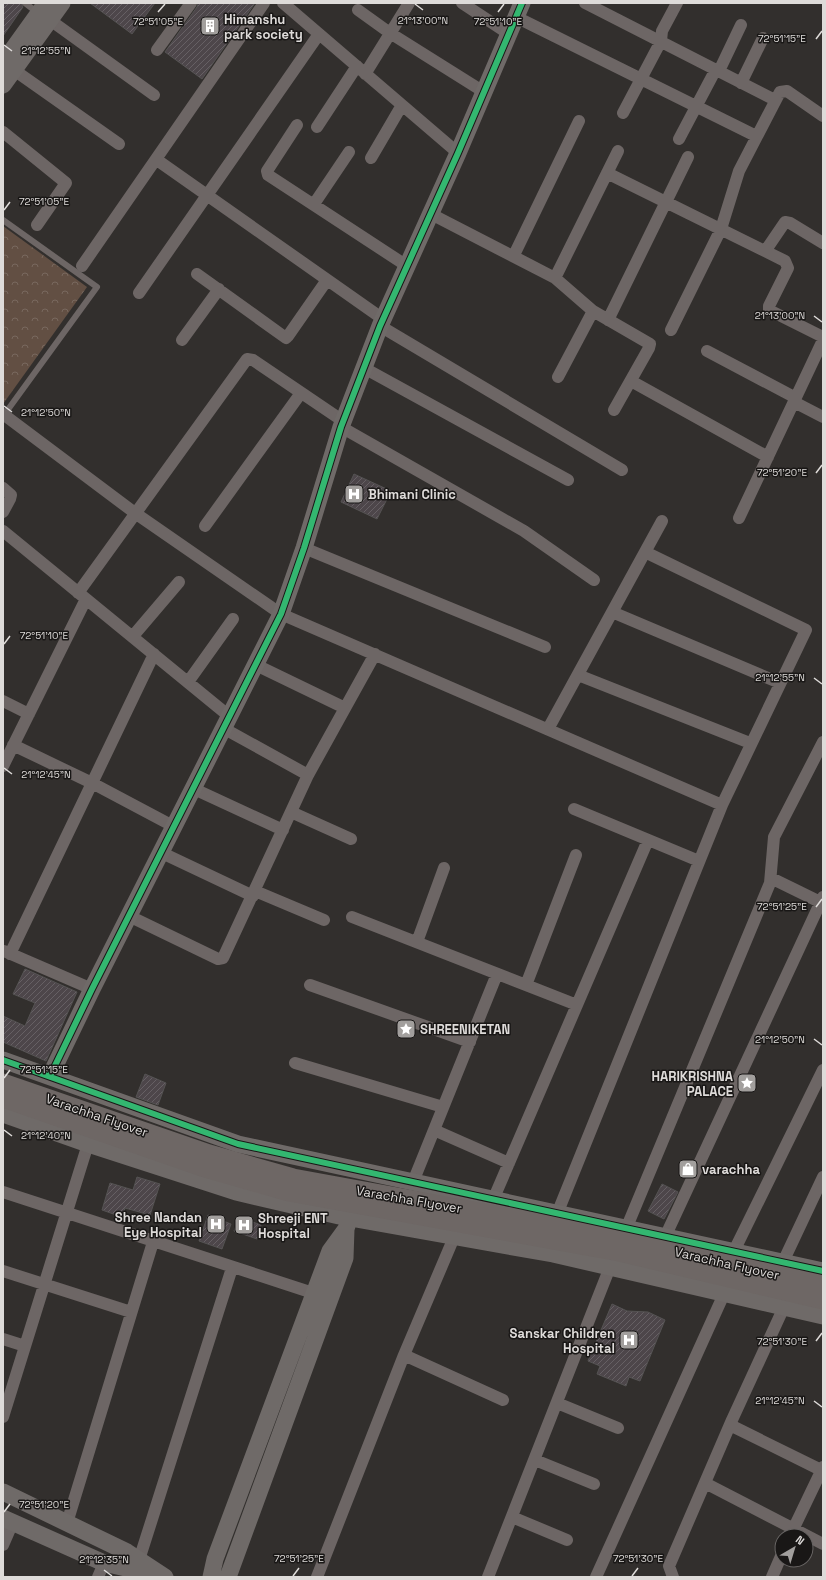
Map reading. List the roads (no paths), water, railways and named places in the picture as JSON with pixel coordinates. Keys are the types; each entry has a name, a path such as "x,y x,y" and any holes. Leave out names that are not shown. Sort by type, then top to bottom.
{"main road":[{"name":"Varachha Flyover","path":"3,1083 208,1154 293,1178 616,1237 823,1285"},
{"name":"Varachha Flyover","path":"3,1098 202,1167 289,1192 619,1252 823,1300"}],"street":[{"path":"3,85 8,66 45,12 62,3"},
{"path":"157,50 191,3"},
{"path":"82,266 157,160 264,3"},
{"path":"283,3 458,153"},
{"path":"317,127 390,33 409,3"},
{"path":"462,3 509,34"},
{"path":"585,3 776,100"},
{"path":"623,113 640,78 661,41 662,32 677,3"},
{"path":"358,10 390,33 484,92"},
{"path":"50,1076 92,988 192,788 282,614 342,424 382,322 458,153 519,10 640,78 756,136"},
{"path":"45,12 154,95"},
{"path":"679,139 742,25"},
{"path":"139,293 319,34"},
{"path":"742,83 763,38"},
{"path":"8,66 119,144"},
{"path":"671,330 721,229 738,170 780,92 784,90 823,116"},
{"path":"371,158 402,105"},
{"path":"514,255 579,121"},
{"path":"297,125 266,172 268,175 407,266"},
{"path":"3,132 66,183 37,225"},
{"path":"555,278 618,151"},
{"path":"314,204 349,152"},
{"path":"608,320 688,157"},
{"path":"157,160 327,280 382,322 622,470"},
{"path":"607,173 766,250 785,261 788,265 769,306 769,310 822,342 738,518"},
{"path":"431,214 514,255 555,278 593,311 650,344 650,348 614,410"},
{"path":"766,250 785,222 790,223 823,243"},
{"path":"197,274 286,338 327,280"},
{"path":"182,340 219,289"},
{"path":"558,376 593,311"},
{"path":"707,351 823,417"},
{"path":"3,766 29,714 82,596 135,513 247,359 253,360 301,392 342,424 524,531 594,580"},
{"path":"364,368 568,480"},
{"path":"631,381 768,457"},
{"path":"205,526 301,392"},
{"path":"4,415 135,513 282,614 722,805"},
{"path":"3,488 11,495 3,512"},
{"path":"548,730 662,521"},
{"path":"3,531 188,682 226,722 308,775"},
{"path":"304,548 545,647"},
{"path":"557,1214 722,805 805,629 645,552"},
{"path":"133,636 179,582"},
{"path":"612,612 780,683"},
{"path":"188,682 233,619"},
{"path":"92,988 7,952 92,783 154,654"},
{"path":"129,916 218,959 225,956 308,775 375,654"},
{"path":"256,665 345,708"},
{"path":"578,675 750,743"},
{"path":"3,701 29,714"},
{"path":"626,1229 771,878 774,838 823,742"},
{"path":"13,745 92,783 173,826"},
{"path":"192,788 283,830"},
{"path":"574,809 699,861"},
{"path":"291,812 351,839"},
{"path":"493,1200 648,840"},
{"path":"160,852 254,893 324,920"},
{"path":"526,985 576,855"},
{"path":"417,942 444,868"},
{"path":"665,1237 822,900 771,878"},
{"path":"352,917 577,1005"},
{"path":"413,1182 498,974"},
{"path":"310,984 470,1042"},
{"path":"3,1060 238,1144 823,1271"},
{"path":"295,1063 443,1107"},
{"path":"596,1577 724,1294 734,1251 823,1070"},
{"path":"3,1114 88,1144 236,1192 348,1223 455,1235 553,1254 823,1316"},
{"path":"434,1130 509,1163"},
{"path":"3,1417 88,1144"},
{"path":"228,1577 345,1258 348,1223 364,1171"},
{"path":"783,1262 823,1177"},
{"path":"3,1192 313,1294"},
{"path":"211,1577 215,1560 313,1294 330,1251 348,1223"},
{"path":"317,1577 404,1355 455,1235"},
{"path":"67,1523 153,1242"},
{"path":"491,1576 512,1517 610,1267"},
{"path":"139,1560 232,1268"},
{"path":"3,1271 131,1312"},
{"path":"673,1577 669,1566 730,1425 784,1307"},
{"path":"3,1339 25,1346"},
{"path":"404,1355 503,1400"},
{"path":"557,1403 618,1428"},
{"path":"730,1425 823,1469 794,1528"},
{"path":"535,1460 594,1484"},
{"path":"705,1483 785,1528"},
{"path":"3,1492 127,1552 164,1577"},
{"path":"512,1517 567,1540"},
{"path":"3,1545 8,1520 101,1570 164,1577"}],"lane":[{"path":"25,3 45,12"},
{"path":"3,220 97,288 4,415"}],"place":[{"name":"Himanshu park society","path":"210,26"},
{"name":"Bhimani Clinic","path":"354,494"},
{"name":"SHREENIKETAN","path":"406,1029"},
{"name":"HARIKRISHNA PALACE","path":"747,1083"},
{"name":"varachha","path":"688,1169"},
{"name":"Shree Nandan Eye Hospital","path":"216,1224"},
{"name":"Shreeji ENT Hospital","path":"244,1225"},
{"name":"Sanskar Children Hospital","path":"629,1340"}]}
